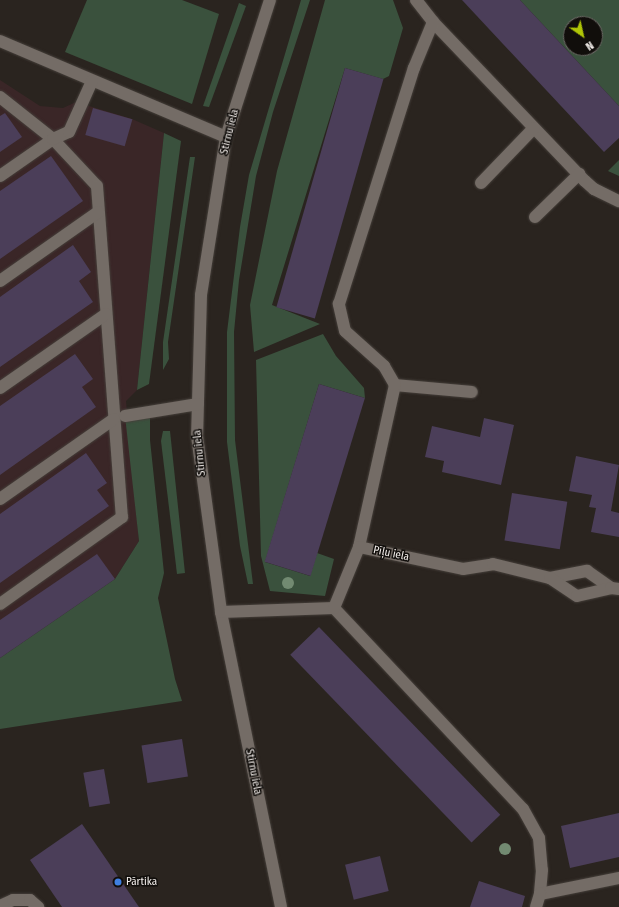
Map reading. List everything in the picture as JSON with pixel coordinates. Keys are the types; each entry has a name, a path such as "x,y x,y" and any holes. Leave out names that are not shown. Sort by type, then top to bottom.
{"street":[{"name":"Stirnu iela","path":"270,0 226,137 201,295 197,436 221,612 281,907"},
{"path":"416,0 432,22 594,189 619,201"},
{"path":"359,547 395,385 384,366 346,331 339,304 414,68 432,22"},
{"path":"0,41 226,137"},
{"path":"0,176 53,139 69,132 92,81"},
{"path":"0,97 53,139 97,186 106,314 120,417 122,517 0,604"},
{"path":"481,183 534,128"},
{"path":"535,216 579,174"},
{"path":"0,281 98,212"},
{"path":"0,388 106,314"},
{"path":"395,385 472,392"},
{"path":"0,499 120,417 198,404"},
{"name":"Pīļu iela","path":"334,608 359,547 463,570 493,564 550,578 578,596 615,588"},
{"name":"Pīļu iela","path":"550,578 587,571 615,588"},
{"path":"221,612 334,608 523,809 539,838 542,870 540,894 536,907"},
{"path":"540,894 619,878"},
{"path":"0,906 13,900 30,900 38,907"}],"shaded area":[{"path":"0,80 40,106 63,108 76,102 132,119 164,133 137,390 126,401 139,541 115,579 0,658"}],"green space":[{"path":"87,0 182,0 219,14 192,104 65,52"},
{"path":"301,0 310,0 273,112 256,176 239,280 234,332 235,440 253,584 248,584 240,546 227,442 227,332 240,227 249,175"},
{"path":"325,0 393,0 403,28 389,76 383,79 345,68 272,305 320,324 254,352 250,305 277,171"},
{"path":"520,0 619,0 619,106 572,56 603,56 603,16 563,16 563,46"},
{"path":"239,3 246,6 209,107 203,106"},
{"path":"164,133 181,141 149,384 137,390"},
{"path":"190,157 195,157 168,342 169,359 163,370 163,342"},
{"path":"619,160 619,176 608,171"},
{"path":"323,334 336,356 364,388 365,398 319,384 265,562 310,576 317,553 334,559 325,596 270,591 261,556 256,360"},
{"path":"150,412 150,440 164,573 158,598 175,679 182,701 0,729 0,658 115,579 139,541 125,416"},
{"path":"163,431 170,431 185,573 177,574 161,441"}],"building":[{"path":"462,0 520,0 563,46 563,56 572,56 619,106 619,138 604,152"},
{"path":"345,68 383,79 315,318 276,307"},
{"path":"93,108 132,119 125,146 85,135"},
{"path":"5,113 22,137 0,152 0,116"},
{"path":"51,156 83,201 0,259 0,191"},
{"path":"73,245 91,272 79,281 93,302 0,367 0,297"},
{"path":"75,354 93,379 82,387 96,407 0,475 0,406"},
{"path":"319,384 365,398 311,576 265,562"},
{"path":"484,418 514,425 501,485 442,472 444,461 425,457 432,426 480,437"},
{"path":"86,453 107,483 97,490 109,506 0,583 0,514"},
{"path":"576,456 619,465 611,511 619,513 619,537 591,532 596,508 589,507 592,495 569,491"},
{"path":"512,493 567,502 560,549 504,540"},
{"path":"97,554 115,579 0,658 0,620"},
{"path":"319,627 500,815 472,843 290,655"},
{"path":"182,739 188,777 147,783 142,745"},
{"path":"104,769 110,803 89,807 83,773"},
{"path":"619,813 619,857 570,868 561,826"},
{"path":"82,824 139,907 62,907 30,860"},
{"path":"380,856 389,891 354,900 345,865"},
{"path":"479,881 525,896 522,907 470,907"}],"place":[{"name":"Pārtika","path":"118,882"}]}
